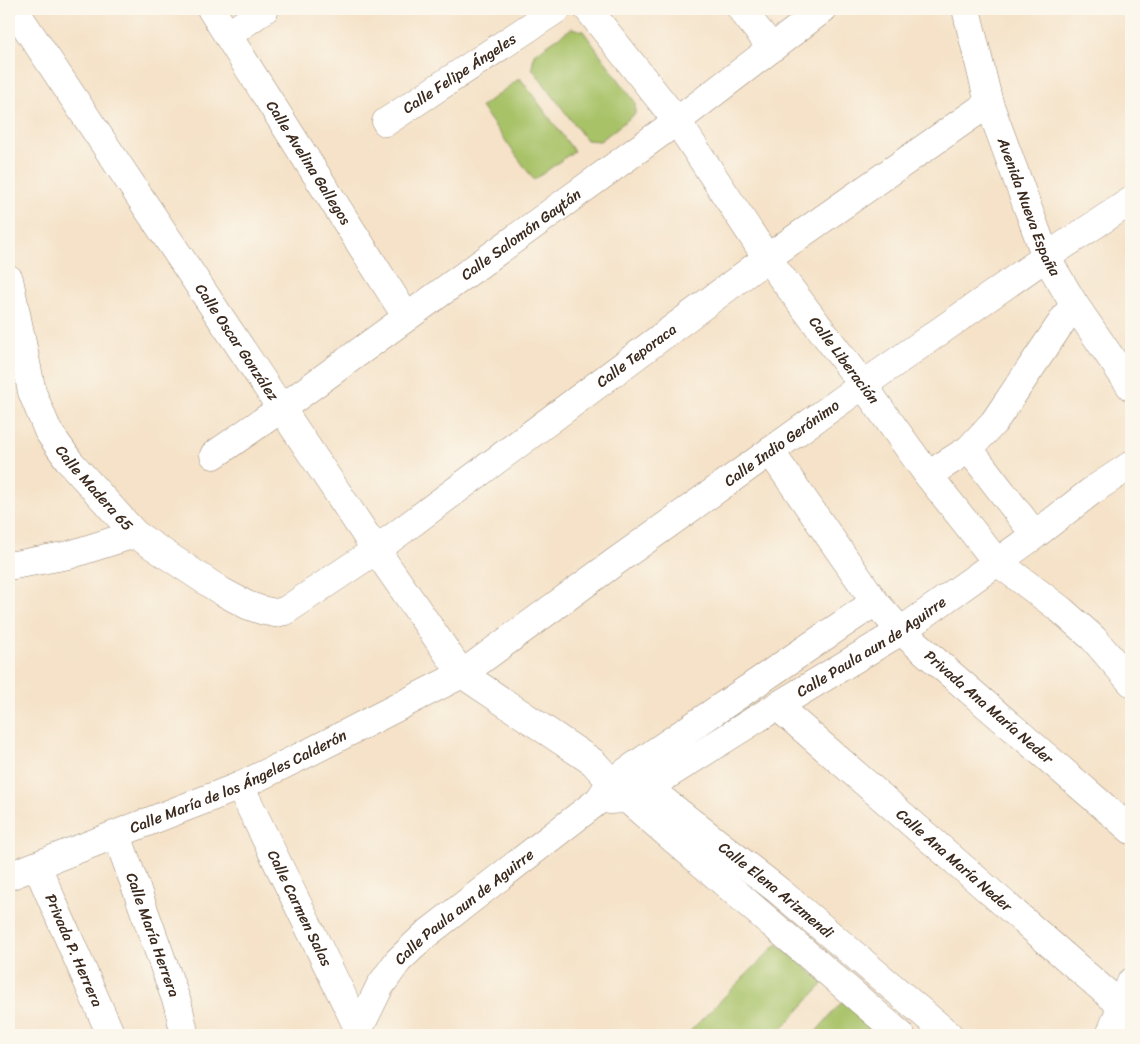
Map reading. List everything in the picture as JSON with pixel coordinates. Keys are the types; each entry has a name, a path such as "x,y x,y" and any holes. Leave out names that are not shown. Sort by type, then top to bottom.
{"street":[{"name":"Calle Oscar González","path":"14,9 376,550 462,674"},
{"name":"Calle Avelina Gallegos","path":"211,9 406,316"},
{"path":"228,34 265,9"},
{"name":"Calle Felipe Ángeles","path":"386,122 558,9"},
{"name":"Calle Liberación","path":"588,9 676,120 766,258 996,562 1060,609 1093,638 1131,682"},
{"path":"741,9 772,48"},
{"name":"Calle Salomón Gaytán","path":"214,455 282,408 676,120 823,9"},
{"name":"Avenida Nueva España","path":"966,9 988,103 1046,257 1074,304 1131,387"},
{"name":"Calle Teporaca","path":"285,611 376,550 766,258 988,103"},
{"name":"Calle Indio Gerónimo","path":"462,674 862,385 1046,257 1131,201"},
{"name":"Calle Madera 65","path":"9,279 32,392 48,432 70,462 135,534 221,591 247,605 261,610 285,611"},
{"path":"928,474 969,450 994,422 1074,304"},
{"path":"969,450 1034,535"},
{"name":"Privada Ana María Neder","path":"770,451 875,602 901,631 1131,830"},
{"name":"Calle Paula aun de Aguirre","path":"617,784 777,706 901,631 1093,490 1131,465"},
{"path":"9,565 69,555 135,534"},
{"name":"Calle Paula aun de Aguirre","path":"357,1033 380,986 398,961 432,931 617,784 875,602"},
{"name":"Calle Elena Arizmendi","path":"462,674 617,784 779,891 949,1035"},
{"name":"Calle María de los Ángeles Calderón","path":"9,876 240,786 462,674"},
{"name":"Calle Ana María Neder","path":"777,706 1128,1001"},
{"name":"Calle Elena Arizmendi","path":"617,784 901,1035"},
{"name":"Calle Carmen Salas","path":"240,786 357,1033"},
{"name":"Calle María Herrera","path":"117,835 178,1005 183,1027 182,1035"},
{"name":"Privada P. Herrera","path":"36,866 111,1035"},
{"path":"1110,1035 1128,1001"}],"green space":[{"path":"572,28 583,31 635,102 635,114 600,141 586,140 532,68 534,54"},
{"path":"520,78 574,151 534,180 481,107"},
{"path":"777,944 824,983 776,1035 686,1035"},
{"path":"843,1001 883,1035 813,1035"}]}
